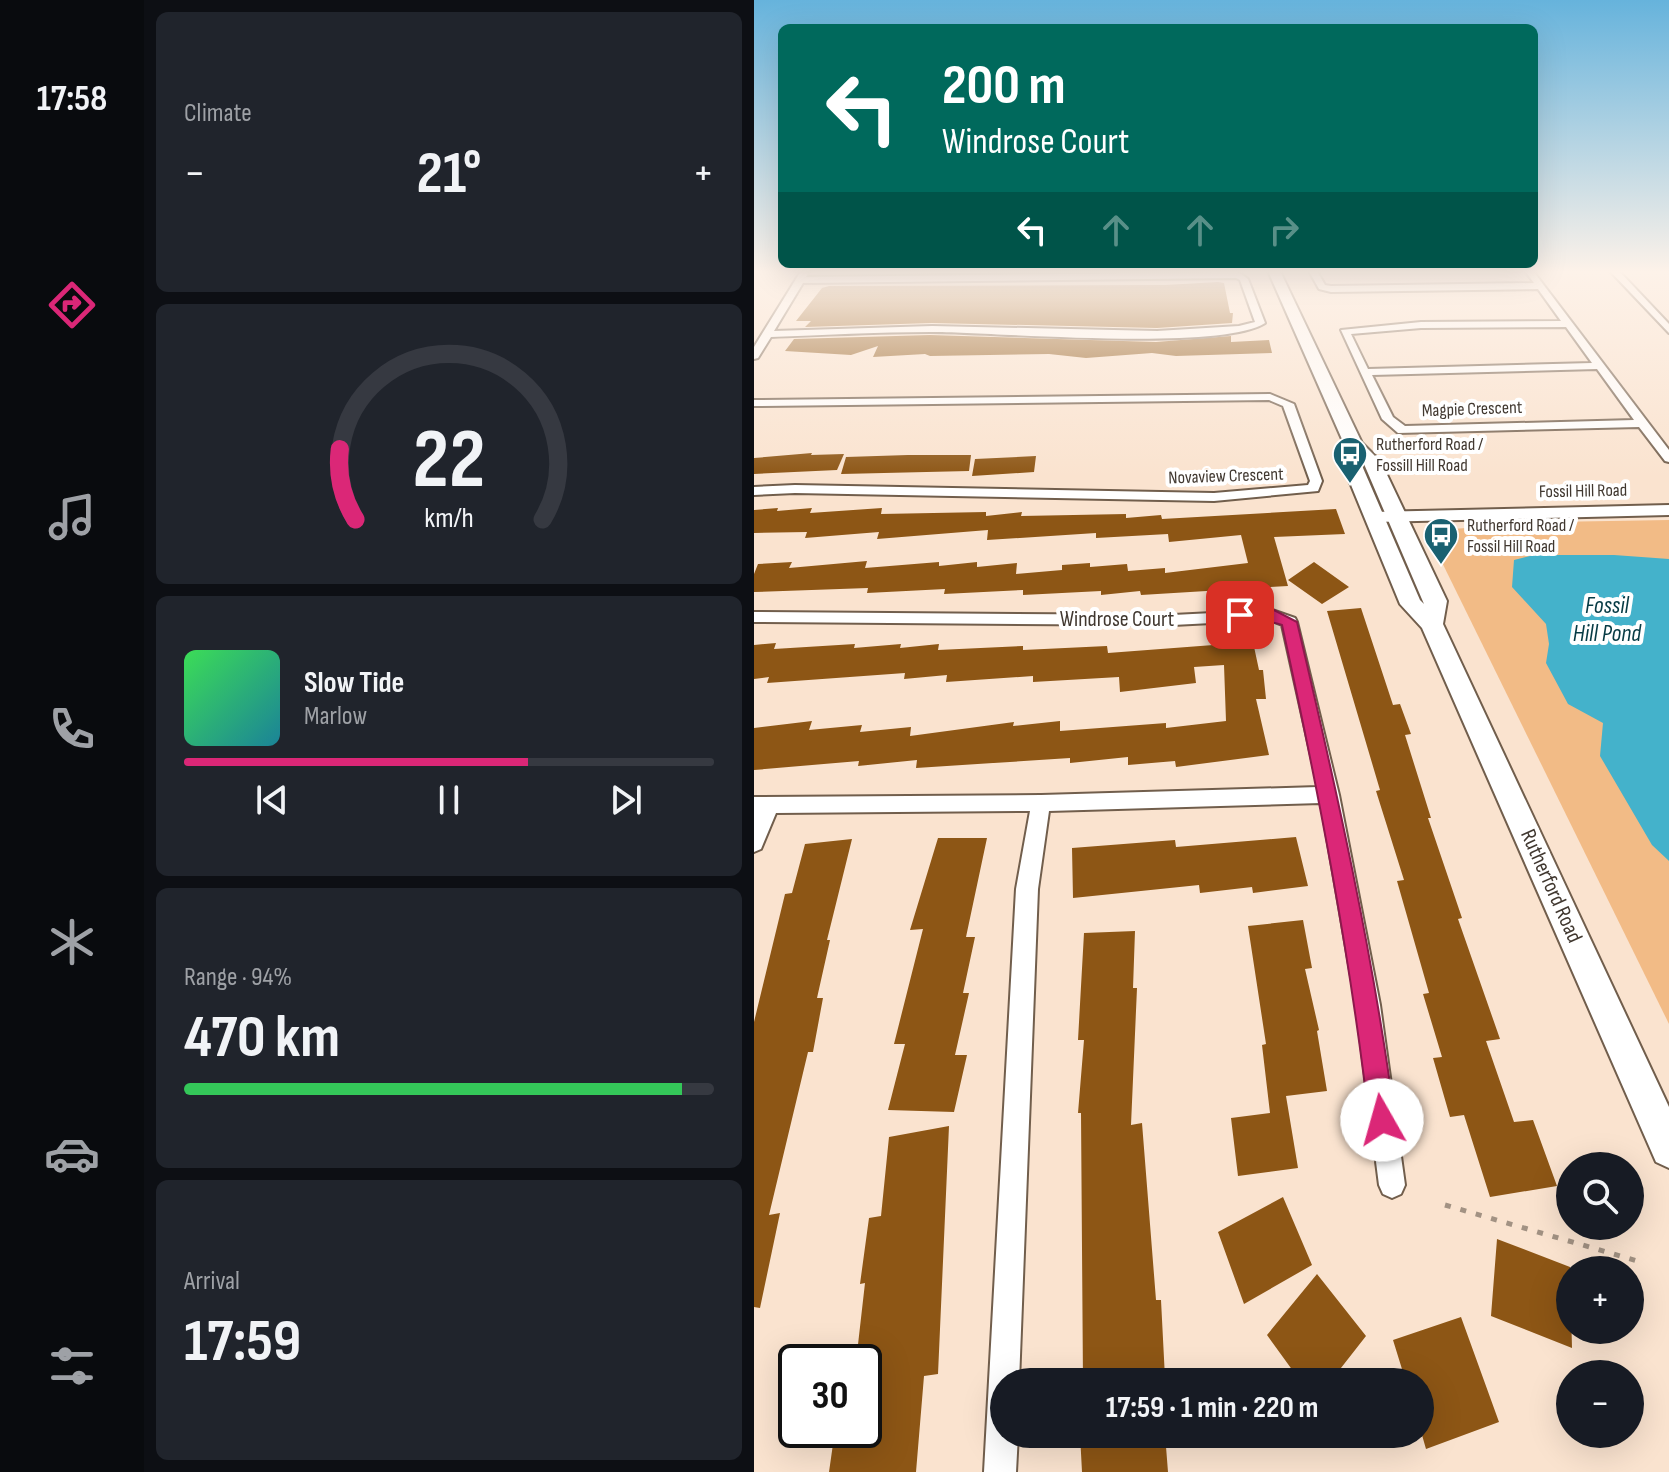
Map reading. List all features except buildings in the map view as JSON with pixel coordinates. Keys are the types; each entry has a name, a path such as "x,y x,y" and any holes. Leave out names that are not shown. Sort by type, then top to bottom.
{"main road":[{"name":"Rutherford Road","path":"1305,340 1354,446 1351,463 1388,522 1411,604 1432,624 1669,1149"}],"street":[{"name":"Magpie Crescent","path":"1346,340 1388,419 1402,430 1643,423"},
{"path":"1581,340 1669,458"},
{"path":"1364,372 1600,366"},
{"name":"Novaview Crescent","path":"754,403 1270,397 1288,404 1316,481 1313,488 1297,492 1214,497 795,489 754,491"},
{"name":"Fossil Hill Road","path":"1388,522 1466,520 1498,514 1669,510"},
{"name":"Windrose Court","path":"754,617 1173,620 1280,616 1289,622 1329,795 1368,1005 1392,1185"},
{"path":"754,843 762,805 1041,803 1329,795"},
{"path":"1005,1368 1027,889 1041,803"},
{"path":"1000,1472 1001,1448"}],"path":[{"path":"1445,1205 1620,1256"}],"shaded area":[{"path":"1669,520 1669,1024 1429,536 1438,530 1550,522"}],"water":[{"name":"Fossil Hill Pond","path":"1534,555 1669,559 1669,861 1652,845 1600,756 1603,723 1568,704 1546,663 1549,644 1546,624 1512,587 1514,560"}],"place":[{"name":"Rutherford Road / Fossill Hill Road","path":"1350,485"},
{"name":"Rutherford Road / Fossil Hill Road","path":"1441,566"}],"route":[{"path":"1240,615 1280,616 1289,622 1329,795 1357,944 1382,1120"}]}
